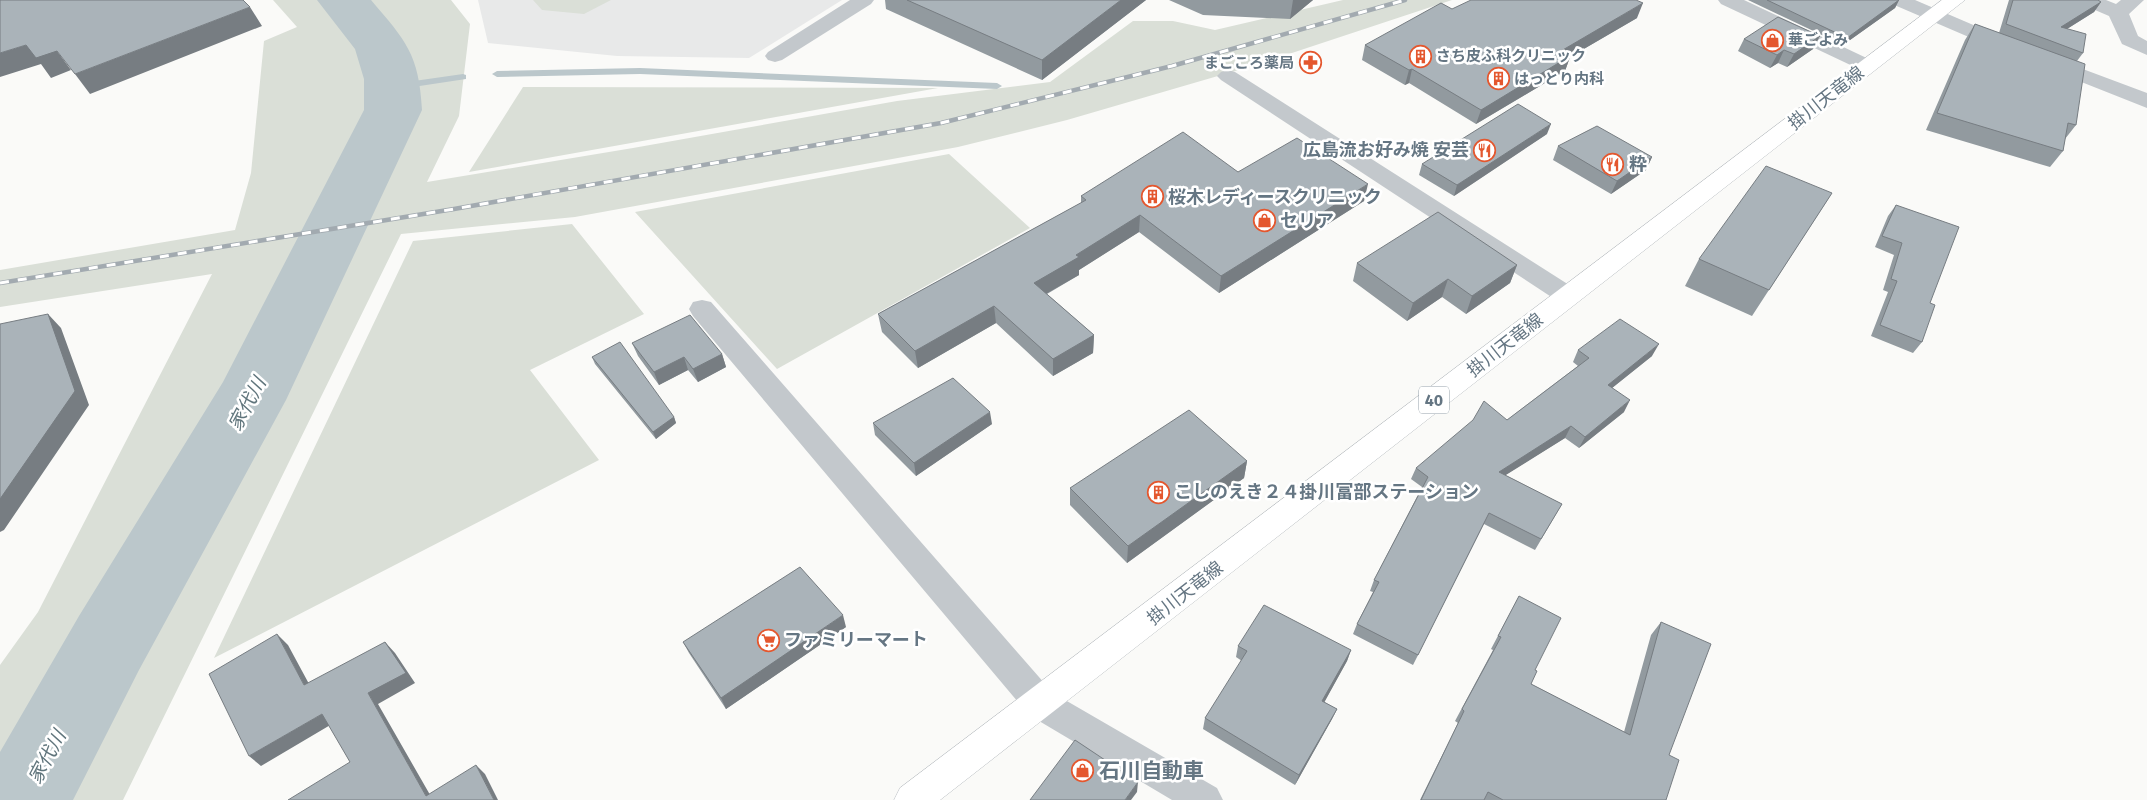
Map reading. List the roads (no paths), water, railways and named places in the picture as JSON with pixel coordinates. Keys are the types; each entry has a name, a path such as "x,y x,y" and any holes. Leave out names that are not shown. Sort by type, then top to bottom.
{"main road":[{"name":"掛川天竜線","path":"912,800 1041,704 1568,296 1955,0"}],"street":[{"path":"775,56 864,0"},
{"path":"1728,0 1868,66"},
{"path":"1899,0 1934,16 2147,101"},
{"path":"2088,0 2126,6 2129,40 2147,49"},
{"path":"1228,76 1568,296"},
{"path":"702,309 1041,704 1194,797"}],"waterway":[{"name":"家代川","path":"24,800 109,643 250,400 313,276 393,110 392,79 381,46 343,0"},
{"path":"497,74 640,71 997,86"},
{"path":"393,87 463,77"}],"railway":[{"path":"0,283 454,209 941,123 1172,66 1405,0"}],"place":[{"name":"華ごよみ","path":"1772,40"},
{"name":"さち皮ふ科クリニック","path":"1420,56"},
{"name":"まごころ薬局","path":"1310,63"},
{"name":"はっとり内科","path":"1498,79"},
{"name":"広島流お好み焼 安芸","path":"1485,150"},
{"name":"粋","path":"1613,164"},
{"name":"桜木レディースクリニック","path":"1152,197"},
{"name":"セリア","path":"1264,221"},
{"name":"こしのえき２４掛川富部ステーション","path":"1158,492"},
{"name":"ファミリーマート","path":"768,640"},
{"name":"石川自動車","path":"1083,771"}]}
